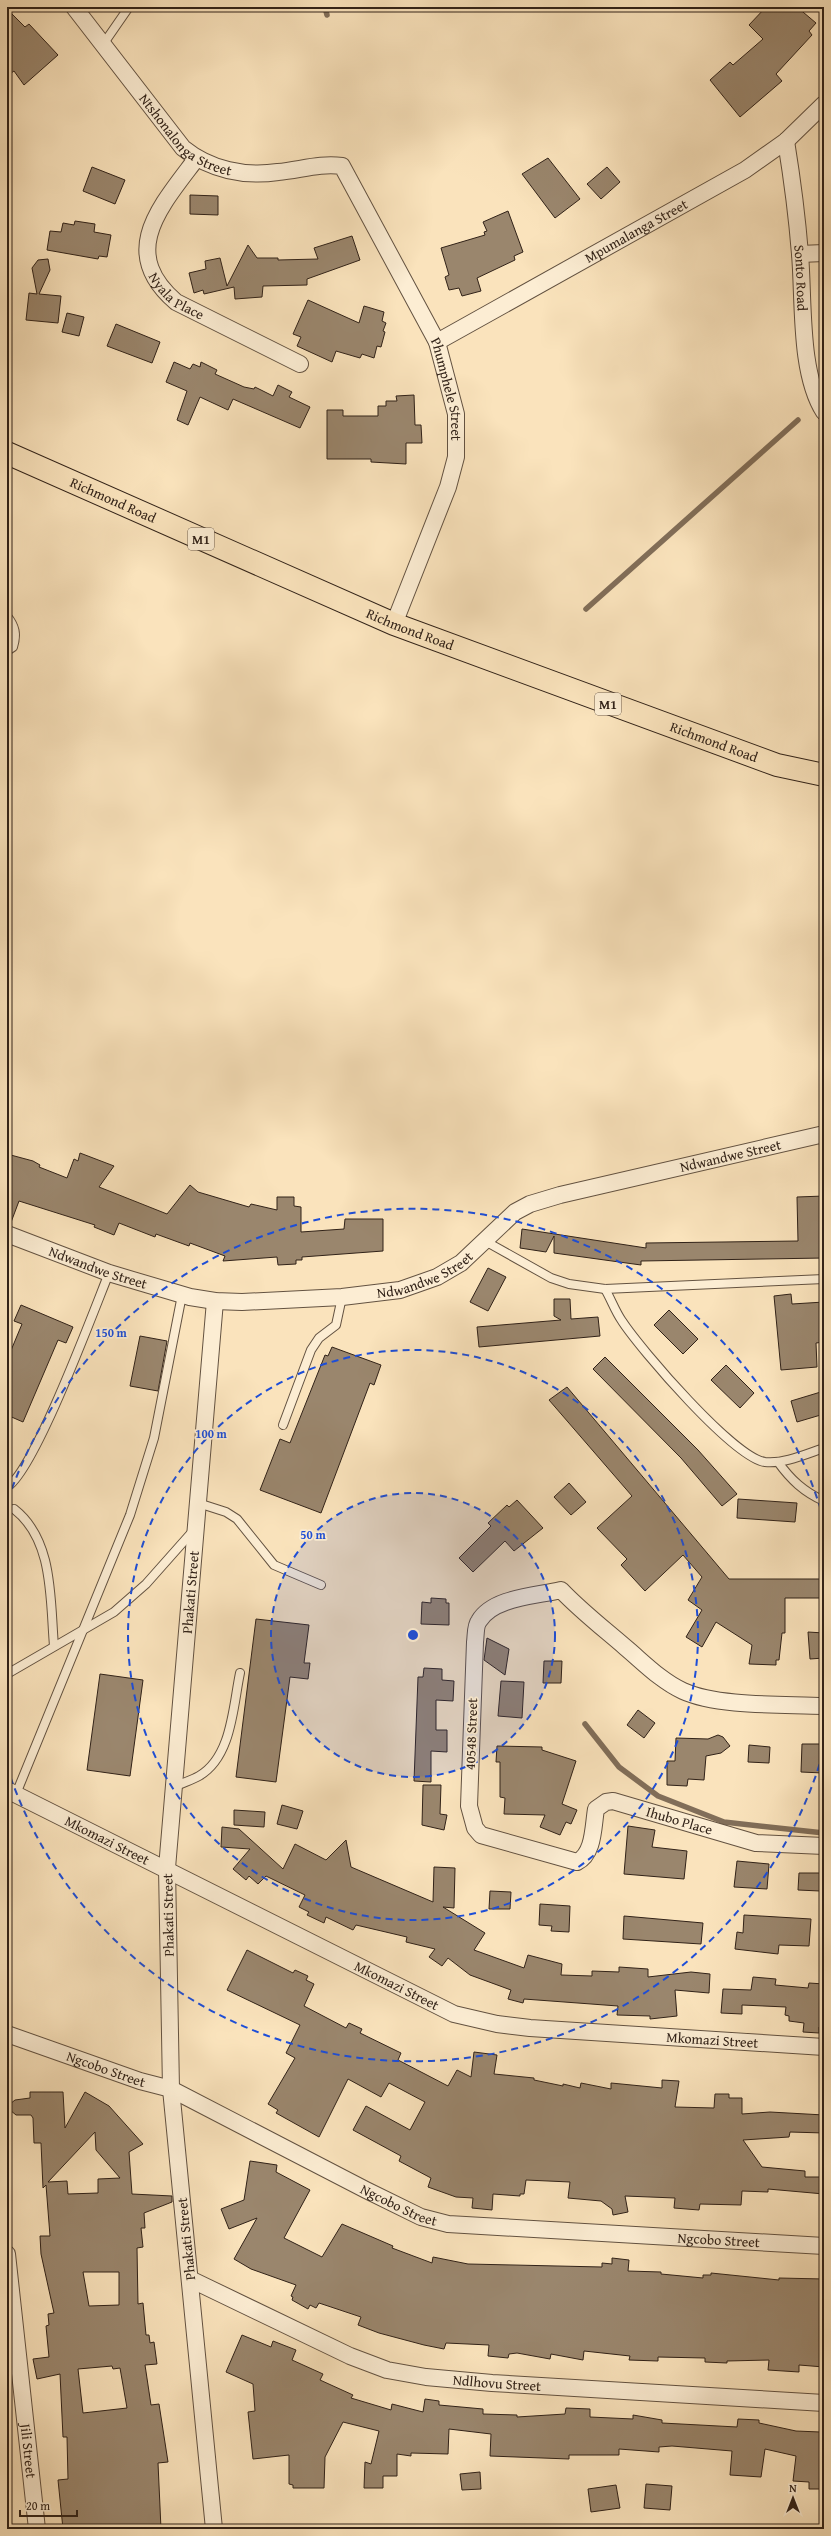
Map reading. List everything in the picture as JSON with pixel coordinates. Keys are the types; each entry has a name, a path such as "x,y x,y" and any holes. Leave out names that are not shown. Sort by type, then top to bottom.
{"highway":[{"name":"Richmond Road","path":"7,453 394,624 777,765 824,776"}],"street":[{"name":"Ntshonalonga Street","path":"74,7 102,46 183,148 196,159 233,172 255,174 328,164 342,166"},
{"name":"Mpumalanga Street","path":"437,342 745,170 786,141 824,104"},
{"name":"Sonto Road","path":"786,141 800,254 809,376 817,400 824,412"},
{"name":"Nyala Place","path":"196,159 153,223 147,240 146,256 149,271 160,288 176,302 300,364"},
{"name":"Phumphele Street","path":"342,166 437,342 456,414 456,457 448,487 394,624"},
{"path":"800,254 824,253"},
{"name":"Ndwandwe Street","path":"7,1236 109,1273 182,1295 215,1301 342,1297 400,1290 437,1277 461,1263 485,1242 506,1220 530,1204 560,1195 824,1134"},
{"name":"Phakati Street","path":"214,2529 172,2089 167,1868 215,1301"},
{"name":"40548 Street","path":"576,1862 481,1835 474,1828 469,1806 474,1642 478,1622 486,1612 502,1604 561,1590 584,1614 657,1674 682,1691 706,1698 730,1701 824,1706"},
{"name":"Mkomazi Street","path":"11,1792 167,1868 428,2002 472,2019 530,2028 824,2048"},
{"name":"Ihubo Place","path":"576,1862 584,1858 589,1850 596,1809 606,1802 613,1801 756,1843 824,1846"},
{"name":"Ngcobo Street","path":"7,2034 140,2081 172,2089 421,2217 448,2224 824,2246"},
{"name":"Jili Street","path":"7,2254 13,2379 37,2529"},
{"name":"Ndlhovu Street","path":"190,2279 350,2356 387,2370 426,2377 492,2383 824,2403"}],"lane":[{"path":"102,46 129,7"},
{"path":"7,616 14,625 16,638 13,647 7,651"},
{"path":"485,1242 551,1278 569,1284 605,1289 824,1279"},
{"path":"7,1487 14,1481 39,1441 109,1273"},
{"path":"605,1289 622,1321 649,1356 723,1435 749,1457 765,1462 778,1462 824,1448"},
{"path":"11,1792 83,1632 130,1515 147,1463 164,1392 182,1295"},
{"path":"283,1425 311,1350 319,1338 336,1325 342,1297"},
{"path":"778,1462 790,1478 808,1494 824,1501"},
{"path":"198,1503 226,1512 237,1519 274,1565 321,1585"},
{"path":"14,1509 32,1526 41,1544 49,1588 54,1646"},
{"path":"7,1674 54,1646 83,1632 129,1601 196,1528"},
{"path":"174,1787 200,1776 211,1766 220,1752 228,1733 240,1673"}],"building":[{"path":"766,7 797,7 816,23 809,31 812,35 776,74 782,81 740,117 710,80 730,62 733,65 763,39 749,25"},
{"path":"7,9 25,27 29,24 58,55 24,85 14,71 7,76"},
{"path":"548,158 580,199 555,218 522,174"},
{"path":"92,167 125,180 115,204 83,191"},
{"path":"607,167 620,182 601,199 587,184"},
{"path":"190,195 218,196 218,215 190,214"},
{"path":"508,211 523,252 514,256 515,260 477,278 481,291 462,296 459,288 449,290 445,277 449,275 441,248 485,235 484,232 487,231 483,222"},
{"path":"75,221 95,224 94,232 111,235 107,257 99,256 98,259 47,250 50,231 61,232 63,223 74,225"},
{"path":"352,236 360,260 307,279 307,285 263,286 262,297 235,299 234,287 204,294 203,290 194,293 189,273 206,269 205,261 220,258 227,286 248,245 257,258 278,258 278,260 318,259 314,248"},
{"path":"48,259 50,270 39,294 61,296 58,323 26,320 29,293 37,294 32,268 38,260"},
{"path":"308,300 359,323 364,306 384,312 382,321 386,323 383,331 385,332 381,347 377,346 374,358 362,354 360,358 336,351 332,362 297,346 301,337 293,334"},
{"path":"67,313 84,317 79,336 62,332"},
{"path":"116,324 160,342 152,363 107,346"},
{"path":"174,362 190,369 193,364 200,367 201,362 217,370 215,374 244,387 254,389 255,387 273,396 278,385 292,392 289,397 310,407 300,428 233,399 228,410 200,397 188,425 177,420 187,391 166,382"},
{"path":"414,395 415,425 421,425 422,443 406,443 406,464 371,462 371,459 327,459 327,410 343,410 343,416 378,416 378,406 386,406 386,401 397,401 396,396"},
{"path":"80,1153 114,1166 99,1187 167,1214 190,1185 198,1192 249,1207 251,1204 277,1210 277,1197 294,1197 294,1206 301,1207 301,1232 344,1229 345,1219 383,1219 383,1251 302,1257 302,1260 296,1260 296,1264 278,1265 277,1257 223,1261 225,1256 190,1243 189,1246 156,1234 155,1237 119,1223 114,1235 94,1227 95,1225 19,1201 10,1225 7,1225 7,1154 33,1161 40,1165 39,1167 67,1178 74,1159 78,1161"},
{"path":"824,1196 824,1258 641,1261 641,1265 554,1253 554,1236 546,1252 520,1248 522,1229 646,1248 646,1243 798,1241 797,1197"},
{"path":"488,1268 506,1277 488,1311 470,1302"},
{"path":"791,1294 792,1304 824,1302 824,1342 816,1343 817,1367 781,1370 774,1296"},
{"path":"554,1299 570,1299 571,1319 598,1317 600,1336 479,1347 477,1327 561,1320 554,1316"},
{"path":"21,1305 73,1327 66,1343 58,1340 23,1422 7,1415 7,1360 22,1324 14,1321"},
{"path":"669,1310 698,1339 683,1354 654,1325"},
{"path":"140,1336 167,1341 158,1391 130,1386"},
{"path":"332,1347 381,1365 374,1385 370,1383 321,1513 260,1490 280,1439 290,1443 325,1355 328,1356"},
{"path":"605,1357 698,1450 737,1494 722,1506 681,1458 593,1369"},
{"path":"726,1365 754,1393 740,1408 711,1380"},
{"path":"567,1387 729,1579 824,1579 824,1598 785,1598 785,1633 782,1633 779,1660 776,1660 776,1665 749,1664 752,1645 716,1622 702,1647 686,1637 702,1610 688,1600 702,1577 683,1555 645,1591 621,1565 627,1559 597,1528 632,1496 549,1400"},
{"path":"824,1391 824,1414 797,1422 791,1401"},
{"path":"569,1483 586,1502 571,1515 554,1497"},
{"path":"738,1499 797,1503 795,1522 737,1518"},
{"path":"517,1500 543,1528 514,1551 505,1541 473,1572 459,1558 491,1526 488,1523 507,1505 509,1507"},
{"path":"431,1598 446,1599 446,1603 449,1603 449,1625 421,1624 422,1602 431,1603"},
{"path":"256,1619 309,1625 304,1663 310,1663 308,1679 290,1677 276,1782 236,1777"},
{"path":"808,1632 824,1633 824,1658 810,1659"},
{"path":"487,1638 509,1649 505,1675 484,1660"},
{"path":"544,1661 562,1661 561,1683 543,1683"},
{"path":"424,1668 442,1669 442,1680 454,1681 453,1701 436,1700 436,1730 447,1730 447,1752 431,1751 431,1782 414,1781 418,1677 423,1677"},
{"path":"100,1674 143,1680 130,1776 87,1770"},
{"path":"501,1681 524,1682 522,1718 498,1716"},
{"path":"638,1710 655,1723 644,1738 627,1725"},
{"path":"718,1735 723,1737 730,1746 721,1753 706,1756 704,1780 688,1779 687,1786 667,1785 667,1761 675,1761 676,1738 708,1739"},
{"path":"802,1744 823,1744 823,1773 801,1772"},
{"path":"749,1745 770,1747 769,1763 748,1762"},
{"path":"497,1746 542,1747 542,1750 576,1761 562,1804 577,1810 571,1824 566,1822 560,1835 540,1827 545,1815 504,1814 505,1798 500,1797 500,1762 496,1762"},
{"path":"423,1785 441,1785 440,1814 447,1815 444,1830 422,1825"},
{"path":"282,1805 303,1811 297,1829 277,1824"},
{"path":"234,1810 265,1812 264,1827 234,1825"},
{"path":"628,1826 655,1830 652,1847 687,1851 684,1879 624,1874"},
{"path":"222,1827 239,1829 283,1869 295,1844 326,1860 346,1840 351,1867 433,1902 434,1867 455,1868 454,1908 443,1907 485,1933 474,1950 524,1968 528,1955 562,1964 561,1975 592,1976 592,1971 619,1972 619,1967 648,1969 648,1977 691,1972 710,1974 709,1993 675,1990 677,2016 650,2019 650,2016 617,2015 618,2006 524,1999 523,2003 508,1999 511,1990 470,1975 448,1958 442,1966 429,1957 435,1949 406,1942 407,1937 356,1925 353,1930 326,1917 324,1923 307,1915 309,1912 299,1907 305,1895 266,1876 258,1884 249,1876 246,1880 233,1869 250,1849 221,1847"},
{"path":"737,1861 769,1864 767,1889 734,1887"},
{"path":"799,1873 821,1873 820,1891 798,1890"},
{"path":"490,1891 511,1892 510,1909 489,1909"},
{"path":"540,1904 570,1906 569,1932 551,1931 552,1926 539,1925"},
{"path":"744,1915 811,1919 809,1946 779,1945 778,1954 735,1949 737,1932 743,1933"},
{"path":"624,1916 703,1923 701,1944 623,1939"},
{"path":"247,1950 293,1973 295,1970 308,1976 306,1980 314,1984 304,2006 346,2028 349,2023 362,2029 360,2033 401,2053 398,2060 448,2086 457,2070 471,2077 474,2052 497,2055 494,2074 534,2078 534,2080 563,2086 563,2084 580,2088 581,2083 611,2089 611,2083 662,2088 662,2080 679,2081 675,2107 714,2108 715,2094 729,2094 729,2098 742,2098 742,2114 770,2112 824,2115 824,2133 790,2132 789,2137 743,2140 762,2167 805,2171 805,2177 824,2177 824,2194 768,2189 768,2192 742,2191 741,2205 700,2204 699,2210 674,2208 675,2198 625,2196 628,2212 613,2215 612,2209 601,2201 568,2198 570,2182 526,2180 524,2194 520,2194 520,2196 493,2194 492,2210 472,2208 473,2198 456,2197 428,2187 431,2178 399,2161 401,2156 353,2130 366,2106 410,2130 425,2102 389,2083 381,2097 348,2079 319,2137 276,2113 278,2110 268,2104 295,2058 286,2053 300,2025 227,1990"},
{"path":"753,1977 776,1979 775,1985 808,1988 809,1983 824,1984 824,2027 819,2027 819,2033 803,2032 804,2023 789,2021 789,2016 785,2015 786,2007 742,2005 742,2014 721,2013 723,1989 751,1990"},
{"path":"30,2092 63,2092 65,2128 85,2092 109,2106 143,2144 129,2152 132,2194 172,2196 172,2202 144,2213 145,2228 141,2228 143,2247 137,2248 138,2304 143,2303 146,2335 149,2335 150,2343 154,2342 157,2364 145,2365 151,2405 159,2404 168,2462 158,2463 161,2529 63,2529 58,2480 68,2479 67,2437 63,2437 60,2374 37,2379 33,2359 49,2357 46,2326 49,2325 48,2314 54,2313 41,2254 40,2236 50,2236 46,2185 43,2188 41,2143 34,2143 33,2118 31,2115 16,2115 10,2110 10,2104 15,2100 30,2098","holes":["95,2132 96,2150 120,2178 98,2179 98,2193 68,2194 67,2181 48,2182","83,2272 119,2272 119,2305 89,2306","112,2366 113,2369 120,2368 127,2408 83,2413 78,2369"]},
{"path":"250,2161 277,2165 276,2172 310,2190 284,2238 322,2257 342,2224 393,2246 392,2248 432,2263 433,2257 468,2264 602,2267 602,2263 612,2264 612,2258 629,2260 628,2271 661,2272 661,2274 703,2278 703,2275 711,2275 711,2273 779,2280 779,2278 824,2279 824,2367 799,2365 799,2372 768,2370 769,2360 727,2361 727,2363 705,2362 705,2358 658,2357 658,2361 629,2360 630,2356 584,2351 583,2360 551,2354 550,2359 517,2353 509,2354 508,2358 488,2356 489,2345 446,2343 444,2349 379,2333 358,2325 361,2317 319,2303 316,2308 310,2305 308,2309 292,2300 293,2297 291,2296 296,2285 251,2269 234,2259 257,2218 229,2229 221,2209 244,2200"},
{"path":"242,2335 271,2347 273,2341 296,2350 292,2360 323,2374 320,2380 353,2395 351,2398 391,2410 392,2404 423,2412 425,2399 439,2401 439,2405 483,2409 483,2414 517,2415 517,2417 565,2414 566,2408 590,2409 590,2417 633,2419 633,2415 662,2420 662,2423 737,2427 738,2419 759,2420 759,2423 796,2431 820,2432 820,2444 823,2444 824,2452 824,2489 809,2489 809,2482 793,2481 796,2456 765,2449 761,2477 730,2475 732,2451 672,2446 659,2447 659,2452 619,2449 619,2455 569,2455 569,2459 490,2456 491,2434 449,2429 448,2454 411,2453 411,2456 397,2454 397,2476 383,2476 383,2488 364,2488 365,2462 371,2464 379,2431 343,2422 325,2457 324,2488 293,2488 293,2485 289,2484 289,2455 253,2459 248,2412 255,2411 253,2384 226,2372"},
{"path":"480,2472 481,2489 462,2490 460,2474"},
{"path":"646,2484 672,2486 670,2510 644,2508"},
{"path":"616,2485 620,2508 591,2512 588,2489"}],"waterway":[{"path":"325,7 327,15"},
{"path":"586,609 798,420"},
{"path":"585,1724 619,1767 658,1796 724,1822 824,1833"}]}
